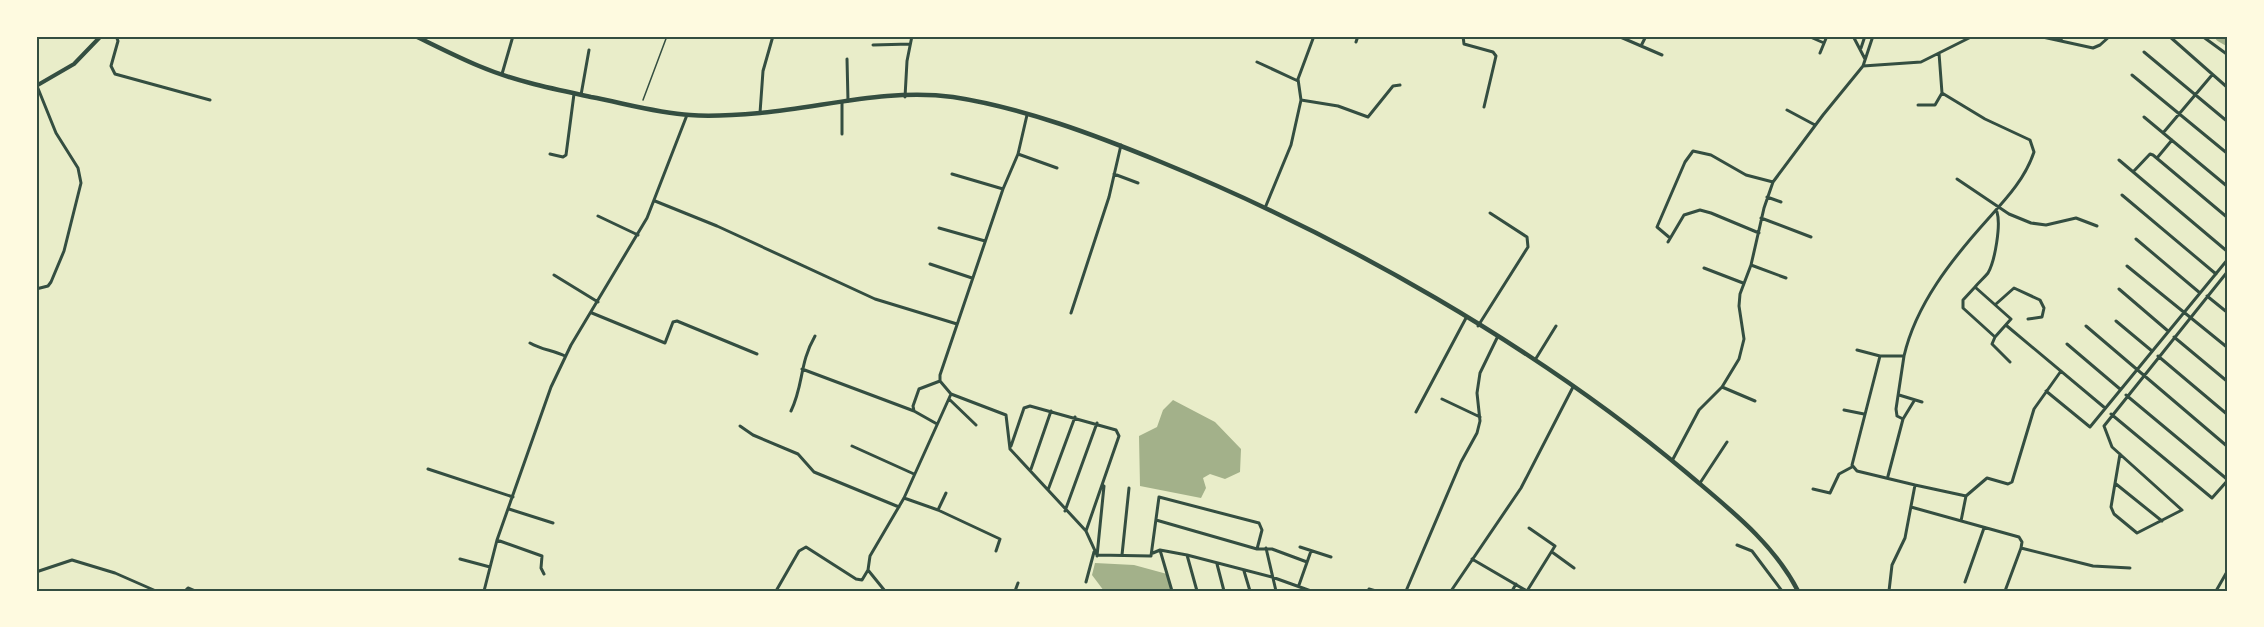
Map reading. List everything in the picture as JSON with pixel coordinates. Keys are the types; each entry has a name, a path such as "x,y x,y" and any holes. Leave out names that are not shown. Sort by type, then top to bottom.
{"main road":[{"path":"416,36 478,66 502,74 574,94 687,115 760,113 845,101 953,97 1027,115 1121,145 1265,208 1392,274 1535,360 1634,428 1673,459 1768,547 1781,561 1798,591"}],"street":[{"path":"36,289 48,286 51,282 64,251 81,190 78,168 56,133 37,86 74,64 101,36"},
{"path":"116,36 118,40 111,66 115,74 210,100"},
{"path":"502,74 513,36"},
{"path":"760,113 763,71 772,36"},
{"path":"905,97 912,36"},
{"path":"1265,208 1289,151 1301,100 1298,81 1314,36"},
{"path":"1356,42 1358,36"},
{"path":"1463,36 1464,44 1493,52 1496,56 1484,107"},
{"path":"1618,36 1662,56"},
{"path":"1641,46 1646,36"},
{"path":"1808,36 1824,43"},
{"path":"1820,53 1827,36"},
{"path":"1853,36 1866,60"},
{"path":"1861,48 1865,36"},
{"path":"1673,459 1699,410 1722,387 1739,359 1743,344 1739,306 1743,283 1751,265 1761,218 1773,182 1863,66 1873,36"},
{"path":"1863,66 1909,64 1940,53 1974,36"},
{"path":"2038,36 2093,48 2110,36"},
{"path":"2058,36 2062,41"},
{"path":"2169,36 2228,88"},
{"path":"2202,36 2228,55"},
{"path":"873,45 910,44"},
{"path":"581,95 589,50"},
{"path":"2144,52 2228,122"},
{"path":"1918,105 1935,105 1942,93 1940,53"},
{"path":"842,134 848,59"},
{"path":"1257,62 1298,81"},
{"path":"2132,75 2228,154"},
{"path":"2163,133 2212,75"},
{"path":"1301,100 1335,105 1368,117 1393,86 1400,85"},
{"path":"1903,419 1896,413 1908,340 1945,270 2013,192 2031,159 2033,144 1942,93"},
{"path":"550,154 563,157 566,155 574,94"},
{"path":"1787,110 1815,125"},
{"path":"484,591 497,540 526,453 565,356 656,201 687,115"},
{"path":"1027,115 1018,154 1003,189 972,278 940,381 950,390 951,394 1006,415 1010,449 1065,511 1086,531 1097,556"},
{"path":"2144,117 2228,186"},
{"path":"2157,158 2172,140"},
{"path":"1071,314 1121,145"},
{"path":"1670,237 1657,226 1685,162 1693,151 1711,155 1746,174 1773,182"},
{"path":"1018,154 1057,168"},
{"path":"2133,172 2150,154 2228,218"},
{"path":"2119,160 2228,252"},
{"path":"952,174 1003,189"},
{"path":"1114,174 1138,183"},
{"path":"1957,179 2001,206 2009,214 2036,225 2051,224 2073,218 2097,226"},
{"path":"2122,195 2216,274"},
{"path":"1767,197 1781,202"},
{"path":"656,201 717,226 874,299 957,324"},
{"path":"1668,242 1684,215 1700,210 1758,233"},
{"path":"1995,337 1963,308 1963,300 1989,270 1997,241 1999,220 1996,212"},
{"path":"1478,326 1528,247 1527,237 1490,213"},
{"path":"598,216 638,235"},
{"path":"1761,218 1811,237"},
{"path":"939,228 985,241"},
{"path":"2136,239 2200,293"},
{"path":"2046,391 2089,427 2228,259"},
{"path":"930,264 972,278"},
{"path":"1751,265 1786,278"},
{"path":"2127,266 2228,348"},
{"path":"1704,268 1743,283"},
{"path":"2120,454 2112,511 2121,520 2137,533 2182,510 2120,454 2112,447 2104,432 2104,426 2126,395 2228,271"},
{"path":"554,275 598,302"},
{"path":"2223,277 2228,282"},
{"path":"1975,287 2009,316 2007,326 1995,337 1994,347 2010,362"},
{"path":"1996,304 2014,288 2040,300 2044,308 2042,316 2028,319"},
{"path":"2119,289 2168,331"},
{"path":"2207,296 2228,313"},
{"path":"592,312 665,343 673,322 677,321 757,354"},
{"path":"1416,412 1466,318"},
{"path":"2116,321 2152,351"},
{"path":"1535,360 1556,326"},
{"path":"2007,326 2105,408"},
{"path":"2086,326 2136,371 2228,447"},
{"path":"791,411 798,396 802,362 815,336"},
{"path":"2174,336 2228,382"},
{"path":"1406,591 1461,462 1477,433 1480,417 1477,393 1480,373 1497,338"},
{"path":"530,343 546,352 556,352 565,356"},
{"path":"2067,344 2120,389"},
{"path":"1857,350 1880,356 1904,356"},
{"path":"1813,489 1830,493 1839,474 1852,467 1880,356"},
{"path":"2158,356 2228,415"},
{"path":"802,369 914,411 937,424"},
{"path":"1961,521 1966,496 1987,478 2008,484 2012,482 2032,412 2061,371"},
{"path":"914,411 913,402 919,389 940,381"},
{"path":"1451,591 1521,488 1573,386"},
{"path":"1722,387 1755,401"},
{"path":"776,591 799,551 804,547 813,549 856,579 862,580 868,570 870,556 904,498 951,394"},
{"path":"1899,395 1922,402"},
{"path":"2111,414 2212,498 2228,480 2126,395"},
{"path":"949,399 976,425"},
{"path":"1442,399 1480,417"},
{"path":"1888,477 1903,419 1909,414 1915,400"},
{"path":"1010,449 1024,408 1030,406 1116,430 1119,436 1086,531"},
{"path":"1844,410 1864,414"},
{"path":"1030,469 1052,411"},
{"path":"1048,490 1075,417"},
{"path":"1065,511 1097,423"},
{"path":"740,426 753,435 798,454 814,472 899,507"},
{"path":"1700,483 1727,441"},
{"path":"852,446 914,474"},
{"path":"1852,467 1857,471 1966,496"},
{"path":"428,469 513,497"},
{"path":"1097,556 1105,479"},
{"path":"2116,484 2162,521"},
{"path":"1889,591 1892,565 1905,538 1915,485"},
{"path":"1122,555 1130,488"},
{"path":"938,510 946,493"},
{"path":"1152,554 1157,500 1164,496 1259,524 1262,530 1257,549"},
{"path":"904,498 938,510 999,539 996,551"},
{"path":"1911,507 2019,537 2022,542 2021,548 2005,591"},
{"path":"509,509 553,523"},
{"path":"1156,520 1307,562"},
{"path":"1472,559 1527,591 1554,544 1529,528"},
{"path":"1965,582 1984,528"},
{"path":"497,540 542,556 541,568 544,574"},
{"path":"1737,545 1752,551 1782,591"},
{"path":"1300,547 1331,557"},
{"path":"2021,548 2093,566 2130,568"},
{"path":"1097,556 1152,554 1160,549 1272,577 1299,585 1310,591"},
{"path":"1160,549 1172,591"},
{"path":"1266,549 1276,591"},
{"path":"1299,585 1311,550"},
{"path":"1086,582 1095,551"},
{"path":"1551,552 1574,568"},
{"path":"1187,555 1197,591"},
{"path":"460,559 490,567"},
{"path":"36,572 72,560 129,578 156,591"},
{"path":"1217,564 1224,591"},
{"path":"868,570 885,591"},
{"path":"2216,591 2228,570"},
{"path":"1244,571 1250,591"},
{"path":"1015,591 1018,584"},
{"path":"1512,591 1516,584"},
{"path":"185,591 188,588 195,591"},
{"path":"1369,589 1376,591"}],"lane":[{"path":"643,100 668,36"}],"shaded area":[{"path":"1173,400 1215,422 1241,449 1240,472 1225,479 1210,474 1203,478 1206,488 1201,498 1140,486 1139,436 1157,427 1163,410"},
{"path":"1095,563 1134,565 1167,574 1172,591 1104,591 1092,575"}],"waterway":[{"path":"2221,36 2228,40"}]}
